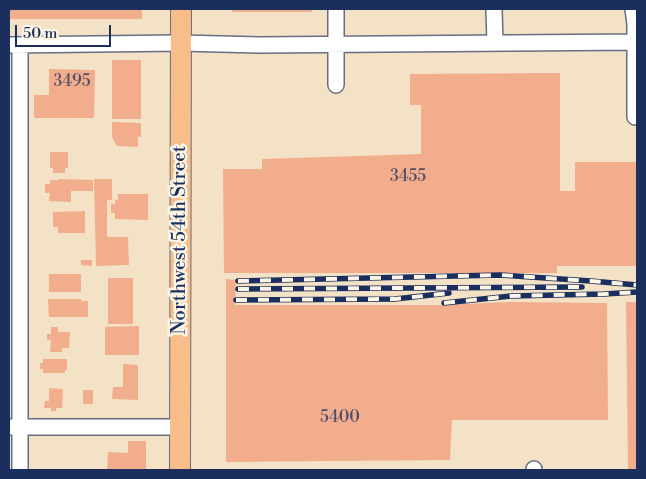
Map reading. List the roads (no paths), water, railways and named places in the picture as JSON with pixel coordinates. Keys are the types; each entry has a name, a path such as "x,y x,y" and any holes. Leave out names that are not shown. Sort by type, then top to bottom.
{"main road":[{"name":"Northwest 54th Street","path":"180,9 180,470"}],"street":[{"path":"336,9 336,85"},
{"path":"494,9 495,43"},
{"path":"633,9 636,42 635,117"},
{"path":"20,470 15,427 14,45 636,42"},
{"path":"15,427 180,428"}],"railway":[{"path":"238,281 500,275 637,285"},
{"path":"238,289 582,287"},
{"path":"444,303 511,296 637,292"},
{"path":"236,300 395,299 449,293"}]}
